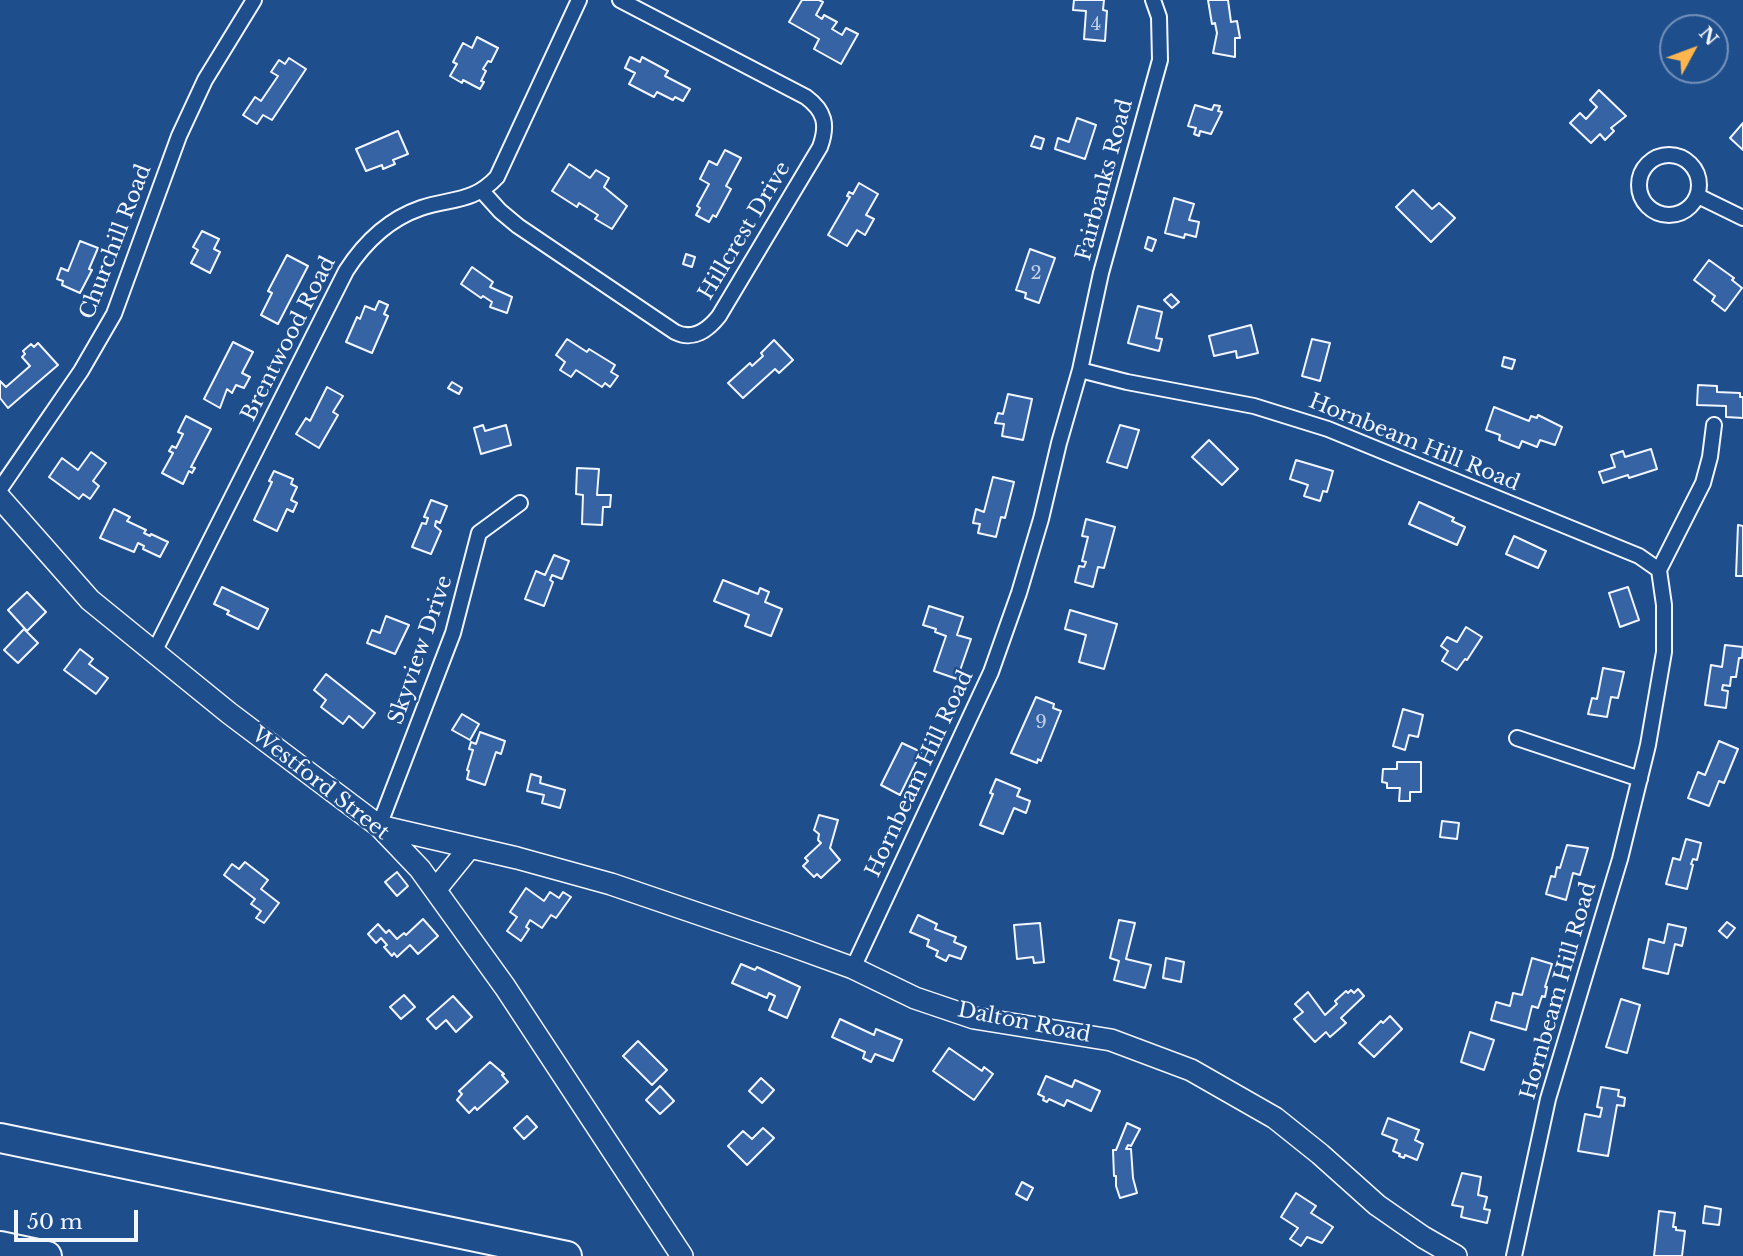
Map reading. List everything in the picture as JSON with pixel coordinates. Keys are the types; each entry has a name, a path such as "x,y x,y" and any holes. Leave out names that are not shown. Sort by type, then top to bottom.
{"highway":[{"path":"0,1138 567,1256"},
{"path":"0,1246 47,1256"}],"street":[{"name":"Churchill Road","path":"0,489 81,370 114,314 179,136 205,80 254,0"},
{"path":"482,191 502,169 579,0"},
{"name":"Hillcrest Drive","path":"482,191 518,226 675,332 694,335 708,328 719,316 820,147 825,127 823,114 806,97 620,0"},
{"name":"Fairbanks Road","path":"1080,370 1101,273 1160,60 1159,17 1153,0"},
{"path":"1675,155 1693,166 1698,175 1698,196 1686,211 1677,215 1658,214 1644,202 1640,193 1640,174 1654,158 1675,155"},
{"name":"Brentwood Road","path":"154,652 338,283 354,258 377,234 405,216 435,204 473,197 482,191"},
{"path":"1698,196 1743,218"},
{"name":"Hornbeam Hill Road","path":"853,968 991,672 1041,519 1080,370 1127,382 1254,406 1328,429 1639,556 1660,570 1664,605 1664,652 1648,746 1620,859 1548,1099 1514,1256"},
{"path":"1660,570 1703,483 1714,425"},
{"name":"Westford Street","path":"0,498 90,600 229,713 379,826 421,869 505,987 681,1256"},
{"name":"Skyview Drive","path":"379,826 453,632 479,533 520,503"},
{"path":"1517,738 1640,779"},
{"name":"Dalton Road","path":"379,826 611,884 853,968 915,998 974,1018 1111,1040 1191,1070 1275,1118 1377,1205 1456,1256"},
{"path":"436,889 470,847"}],"building":[{"path":"802,0 823,2 816,15 822,19 824,15 837,22 832,29 842,35 846,28 858,34 841,64 814,49 819,39 789,22"},
{"path":"1074,0 1104,0 1103,10 1107,11 1105,41 1084,39 1086,11 1073,10"},
{"path":"1208,0 1228,0 1231,22 1237,21 1240,38 1235,38 1235,57 1213,53 1217,33 1215,23 1212,24"},
{"path":"477,37 498,48 491,62 488,61 483,69 486,71 480,89 450,76 457,64 453,62 463,43 472,48"},
{"path":"630,57 640,62 642,57 668,71 665,76 690,89 683,101 675,97 673,100 657,92 654,97 629,84 635,73 625,68"},
{"path":"289,58 306,69 272,120 263,115 257,124 243,115 255,97 261,101 278,76 271,72 279,60 285,64"},
{"path":"1599,90 1626,116 1611,128 1614,131 1605,140 1600,134 1591,143 1570,123 1580,113 1586,119 1597,107 1590,100"},
{"path":"1195,105 1212,110 1214,105 1220,106 1218,111 1222,112 1211,134 1200,131 1199,136 1194,134 1196,128 1188,126"},
{"path":"1077,118 1096,125 1085,159 1055,149 1058,138 1069,142"},
{"path":"1743,123 1743,150 1730,138"},
{"path":"398,131 408,154 393,160 395,164 383,169 382,165 366,171 356,149"},
{"path":"1035,136 1044,139 1041,149 1031,146"},
{"path":"725,150 741,158 726,186 731,189 716,217 713,215 709,222 696,215 700,208 697,206 709,184 700,179 709,161 717,165"},
{"path":"569,164 590,178 596,170 609,178 604,187 627,206 612,229 595,219 598,215 579,203 577,207 552,191"},
{"path":"859,183 878,194 866,215 874,219 865,235 857,230 847,246 828,235 850,197 847,196 849,192 853,194"},
{"path":"1413,190 1432,209 1439,203 1455,218 1431,242 1396,207"},
{"path":"1174,198 1194,204 1189,220 1199,222 1196,237 1185,234 1184,238 1165,233"},
{"path":"202,231 219,239 214,249 220,252 210,273 191,263 198,250 193,247"},
{"path":"1148,237 1156,240 1152,251 1145,248"},
{"path":"80,241 98,248 89,269 92,270 80,293 62,285 63,281 57,279 61,268 68,271"},
{"path":"1030,249 1055,258 1039,303 1025,298 1026,293 1016,290"},
{"path":"686,254 695,257 692,267 683,264"},
{"path":"287,255 308,266 278,324 261,315 272,293 268,291"},
{"path":"1709,260 1734,278 1732,280 1742,288 1725,311 1712,301 1715,296 1694,280"},
{"path":"472,267 493,282 490,287 512,297 507,313 490,307 492,302 461,284"},
{"path":"1171,294 1179,302 1172,308 1164,300"},
{"path":"379,301 388,305 384,314 388,316 372,353 346,342 365,306 375,310"},
{"path":"1138,306 1162,312 1156,338 1162,339 1159,351 1128,343"},
{"path":"1251,325 1258,353 1237,358 1236,351 1214,356 1209,336"},
{"path":"567,339 615,365 611,372 618,376 610,387 605,383 602,387 576,370 571,377 560,370 565,362 556,355"},
{"path":"1312,339 1330,343 1320,381 1302,376"},
{"path":"774,340 793,360 779,373 775,369 743,398 728,383 750,363 752,366 763,356 761,353"},
{"path":"233,342 253,352 242,373 250,377 244,388 236,385 232,393 227,389 220,408 204,399"},
{"path":"38,343 58,365 8,408 0,398 0,381 6,387 30,366 22,357 25,354 23,351 31,344 34,347"},
{"path":"1504,357 1515,360 1512,369 1502,366"},
{"path":"452,382 462,388 459,394 448,388"},
{"path":"1698,385 1717,386 1717,392 1740,393 1740,397 1743,397 1743,418 1726,417 1726,406 1697,405"},
{"path":"327,387 343,396 333,412 338,415 319,448 296,434 306,418 310,421"},
{"path":"1008,394 1032,399 1023,440 1002,436 1004,424 995,423 998,413 1003,414"},
{"path":"1494,407 1529,421 1531,416 1537,418 1538,415 1562,427 1555,445 1540,440 1537,447 1522,441 1519,448 1499,440 1500,435 1486,430"},
{"path":"186,416 211,429 191,467 195,468 192,473 189,471 183,484 162,473 173,453 169,451 172,446 176,448 183,434 178,432"},
{"path":"483,425 485,431 506,425 511,445 481,454 474,428"},
{"path":"1120,425 1139,430 1127,468 1107,462"},
{"path":"1209,440 1238,469 1222,485 1192,457"},
{"path":"1651,449 1657,469 1603,483 1599,472 1615,467 1611,455 1623,451 1625,457"},
{"path":"91,452 106,463 93,481 99,486 90,499 83,494 79,499 49,477 62,458 78,470"},
{"path":"1296,460 1333,471 1327,492 1323,491 1320,501 1304,496 1308,485 1290,479"},
{"path":"577,468 599,469 597,495 611,495 610,507 603,507 602,525 582,524 583,495 576,494"},
{"path":"274,471 293,479 291,484 297,487 291,500 297,503 293,512 287,509 277,531 254,520 272,482 269,481"},
{"path":"993,477 1014,482 1005,518 1001,517 996,537 978,533 980,524 973,523 976,509 984,512"},
{"path":"431,500 447,506 440,523 436,521 435,526 441,531 431,554 412,547 422,523 426,524 428,518 424,517"},
{"path":"1419,502 1454,518 1452,521 1465,527 1457,545 1409,524"},
{"path":"114,509 130,517 127,521 146,530 144,533 168,542 160,557 143,549 144,546 138,543 134,552 100,538"},
{"path":"1086,519 1115,527 1104,568 1098,567 1093,587 1075,582 1079,566 1084,567 1086,562 1082,561 1088,537 1082,536"},
{"path":"1738,525 1743,526 1743,576 1736,576"},
{"path":"1514,536 1546,551 1538,568 1506,554"},
{"path":"554,555 569,561 562,579 552,575 550,580 553,582 544,606 525,599 536,571 545,575"},
{"path":"723,580 758,594 760,588 769,592 765,602 782,609 771,636 745,626 749,615 714,601"},
{"path":"222,587 268,609 258,629 227,614 229,611 214,604"},
{"path":"1628,587 1639,620 1620,627 1609,593"},
{"path":"27,592 46,612 27,631 8,610"},
{"path":"929,606 963,617 957,635 971,639 957,679 934,671 946,636 923,625"},
{"path":"1070,610 1117,624 1104,669 1079,662 1086,635 1065,629"},
{"path":"386,616 409,625 395,654 367,643 372,630 380,633"},
{"path":"1466,627 1482,637 1457,670 1442,661 1448,651 1441,646 1447,637 1457,642"},
{"path":"24,629 38,643 18,663 4,650"},
{"path":"1725,645 1743,647 1736,677 1731,677 1730,686 1723,685 1722,690 1728,691 1726,708 1705,705 1711,665 1722,667"},
{"path":"80,649 93,659 89,664 108,678 96,694 64,670"},
{"path":"1603,668 1624,672 1618,698 1611,697 1607,717 1588,714 1592,698 1597,699"},
{"path":"326,674 375,713 363,728 349,716 343,724 321,707 326,700 314,690"},
{"path":"1036,697 1054,704 1053,708 1061,711 1041,761 1038,759 1037,763 1011,753"},
{"path":"1403,709 1423,715 1418,737 1409,735 1405,750 1393,746"},
{"path":"462,714 479,724 470,740 452,730"},
{"path":"480,732 505,741 501,754 496,752 485,785 467,779 473,750 469,749 471,742 476,744"},
{"path":"1719,741 1738,749 1724,783 1719,781 1709,806 1688,798 1698,772 1705,775"},
{"path":"902,743 921,752 900,795 881,785"},
{"path":"1397,762 1421,762 1421,792 1410,792 1410,801 1399,801 1400,788 1387,788 1387,783 1382,782 1383,769 1397,769"},
{"path":"531,774 541,777 540,783 565,790 560,808 542,803 544,795 527,791"},
{"path":"996,779 1020,789 1017,796 1030,801 1026,813 1014,808 1003,834 980,825"},
{"path":"819,815 838,820 830,848 840,860 821,878 817,874 814,877 803,866 808,861 805,858 821,843 818,840 819,834 814,830"},
{"path":"1442,821 1459,823 1457,839 1440,837"},
{"path":"1686,839 1701,843 1697,860 1693,859 1691,864 1693,865 1687,889 1666,884 1673,858 1680,860"},
{"path":"1567,845 1588,848 1580,875 1573,873 1566,900 1546,894 1551,876 1555,877 1557,867 1560,868"},
{"path":"245,862 268,880 261,889 279,903 264,923 256,918 261,911 251,904 255,899 224,875 232,864 239,869"},
{"path":"397,872 408,886 397,896 385,882"},
{"path":"526,888 544,901 550,892 559,898 563,892 571,897 556,918 551,915 542,928 530,920 526,927 529,929 521,941 507,931 517,917 510,912"},
{"path":"918,915 937,924 935,929 956,937 954,942 966,947 961,959 949,955 946,961 936,956 938,951 927,946 929,940 910,932"},
{"path":"423,919 438,936 418,954 410,945 397,957 394,953 392,956 384,947 387,945 381,938 376,943 368,934 378,924 386,933 389,930 397,939 404,933 406,935"},
{"path":"1119,920 1135,923 1126,959 1151,965 1145,988 1114,980 1119,961 1110,958"},
{"path":"1727,922 1735,928 1727,938 1719,931"},
{"path":"1040,923 1044,962 1034,963 1033,957 1017,959 1014,925"},
{"path":"1668,924 1686,928 1682,946 1675,944 1668,974 1643,968 1649,939 1664,943"},
{"path":"1166,958 1184,962 1181,982 1163,978"},
{"path":"1532,958 1552,964 1545,997 1542,996 1538,1008 1532,1006 1526,1030 1491,1020 1496,1002 1510,1006 1513,993 1522,995"},
{"path":"741,964 755,970 757,967 800,987 787,1018 769,1010 775,996 769,993 767,998 732,983"},
{"path":"1358,989 1364,996 1341,1018 1346,1023 1330,1037 1326,1032 1315,1042 1294,1019 1303,1012 1295,1004 1308,992 1325,1015 1346,991 1348,993 1351,990 1354,993"},
{"path":"404,995 415,1007 401,1019 390,1007"},
{"path":"453,996 472,1017 456,1032 446,1020 436,1029 427,1019"},
{"path":"1621,999 1640,1005 1627,1053 1606,1047"},
{"path":"1390,1016 1402,1029 1374,1057 1359,1043 1381,1021 1383,1023"},
{"path":"840,1019 874,1035 876,1029 902,1040 893,1061 875,1054 871,1062 863,1058 865,1052 832,1037"},
{"path":"1470,1032 1494,1040 1484,1070 1461,1062"},
{"path":"638,1041 667,1070 652,1085 623,1056"},
{"path":"949,1048 982,1071 984,1067 993,1074 974,1100 933,1071"},
{"path":"490,1062 504,1074 502,1075 508,1082 477,1110 475,1107 469,1113 457,1100 462,1094 459,1091"},
{"path":"1046,1076 1072,1087 1075,1080 1100,1091 1091,1111 1067,1100 1064,1106 1049,1099 1047,1102 1043,1100 1044,1097 1038,1094"},
{"path":"761,1078 774,1090 762,1103 749,1091"},
{"path":"660,1086 674,1101 660,1114 646,1100"},
{"path":"1601,1087 1619,1090 1618,1096 1625,1098 1624,1106 1617,1105 1608,1156 1578,1151 1585,1114 1600,1117 1602,1108 1597,1107"},
{"path":"527,1116 537,1127 524,1139 514,1128"},
{"path":"1388,1118 1419,1130 1415,1140 1423,1144 1417,1160 1405,1155 1404,1158 1393,1151 1397,1140 1382,1134"},
{"path":"1127,1123 1140,1129 1131,1146 1128,1145 1126,1149 1131,1149 1137,1193 1120,1198 1114,1176 1113,1150 1116,1150"},
{"path":"763,1128 774,1138 747,1165 728,1146 743,1131 752,1139"},
{"path":"1462,1173 1481,1177 1478,1195 1487,1197 1484,1209 1490,1210 1487,1223 1461,1217 1463,1207 1452,1205"},
{"path":"1022,1182 1033,1188 1027,1200 1016,1194"},
{"path":"1296,1193 1316,1206 1311,1213 1333,1227 1322,1243 1307,1237 1301,1246 1290,1239 1298,1228 1281,1217"},
{"path":"1705,1206 1721,1209 1719,1225 1703,1223"},
{"path":"1659,1211 1675,1213 1673,1227 1685,1231 1682,1256 1654,1256"}]}
